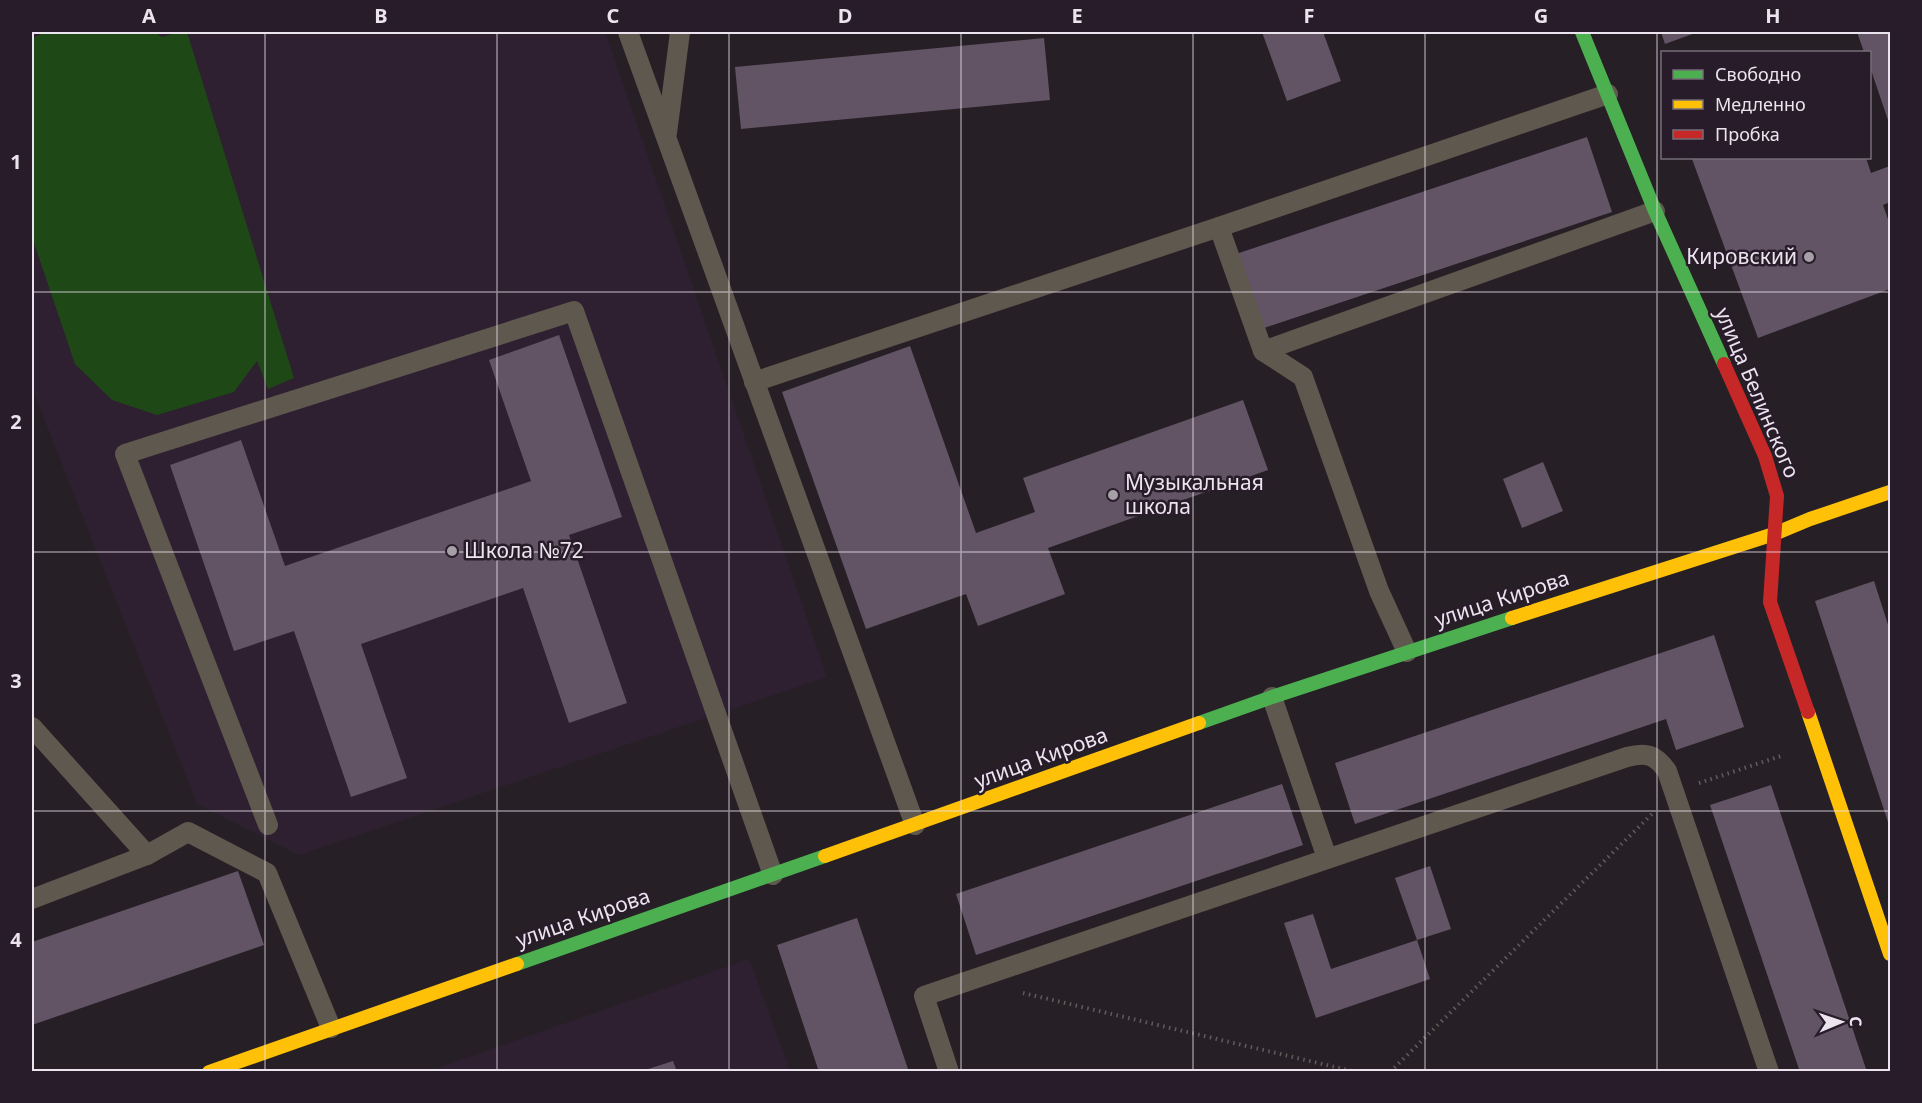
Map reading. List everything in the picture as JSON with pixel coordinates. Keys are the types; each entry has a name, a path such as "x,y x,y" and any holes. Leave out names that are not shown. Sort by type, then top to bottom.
{"street":[{"name":"улица Белинского","path":"1582,32 1655,211 1765,456 1777,496 1770,602 1890,954"},
{"name":"улица Кирова","path":"209,1071 773,875 1272,697 1774,534 1810,519 1890,492"}],"lane":[{"path":"628,32 915,825"},
{"path":"666,139 680,32"},
{"path":"754,382 1608,94"},
{"path":"1263,351 1655,211"},
{"path":"1219,227 1263,351 1303,377 1379,591 1407,652"},
{"path":"268,825 125,454 574,311 773,875"},
{"path":"1272,697 1327,858"},
{"path":"32,727 147,855"},
{"path":"949,1071 924,996 1640,753 1652,756 1667,771 1769,1071"},
{"path":"32,898 147,855 188,832 267,873 331,1028"}],"path":[{"path":"1390,1071 1675,794 1781,756"},
{"path":"1015,991 1356,1071"}],"shaded area":[{"path":"32,32 605,32 827,677 299,855 197,804 32,388"},
{"path":"749,959 790,1071 426,1072"}],"green space":[{"path":"46,32 154,32 162,37 187,32 294,378 268,389 257,361 234,392 157,415 112,400 75,364 32,237 32,38"}],"building":[{"path":"1262,32 1323,32 1341,81 1287,101"},
{"path":"1661,32 1698,32 1665,44"},
{"path":"1857,32 1890,32 1890,126 1871,70 1871,51 1864,51"},
{"path":"1044,38 1050,100 741,129 735,67"},
{"path":"1587,137 1612,212 1261,329 1236,254"},
{"name":"Кировский","path":"1692,159 1866,159 1871,173 1890,166 1890,202 1883,205 1890,225 1890,289 1758,338"},
{"name":"Школа №72","path":"559,335 622,517 569,535 627,703 569,723 523,588 361,644 407,778 351,797 294,631 234,651 170,465 241,440 285,566 531,481 489,360"},
{"name":"Музыкальная школа","path":"910,346 976,533 1035,512 1023,478 1243,400 1268,470 1048,548 1065,594 978,626 966,594 866,629 782,392"},
{"path":"1543,462 1563,511 1522,528 1503,479"},
{"path":"1874,581 1890,631 1890,828 1815,601"},
{"path":"1714,635 1744,727 1676,750 1666,719 1355,824 1335,763"},
{"path":"1282,784 1303,845 976,955 956,894"},
{"path":"1771,785 1867,1072 1800,1072 1710,805"},
{"path":"1430,866 1451,929 1417,940 1395,878"},
{"path":"238,871 264,945 32,1025 32,942"},
{"path":"1313,914 1331,969 1417,940 1430,979 1316,1018 1284,923"},
{"path":"857,918 909,1072 819,1072 777,945"},
{"path":"673,1061 677,1072 642,1071"}],"traffic: fast":[{"path":"1582,32 1655,211 1724,364"},
{"path":"1199,723 1512,618"},
{"path":"517,964 825,856"}],"traffic: slow":[{"path":"1512,618 1774,534 1810,519 1890,492"},
{"path":"1808,712 1890,954"},
{"path":"825,856 1199,723"},
{"path":"209,1072 517,964"}],"traffic: jam":[{"path":"1724,364 1765,456 1777,496 1770,602 1808,712"}],"place":[{"name":"Кировский","path":"1809,257"},
{"name":"Музыкальная школа","path":"1113,495"},
{"name":"Школа №72","path":"452,551"}]}
